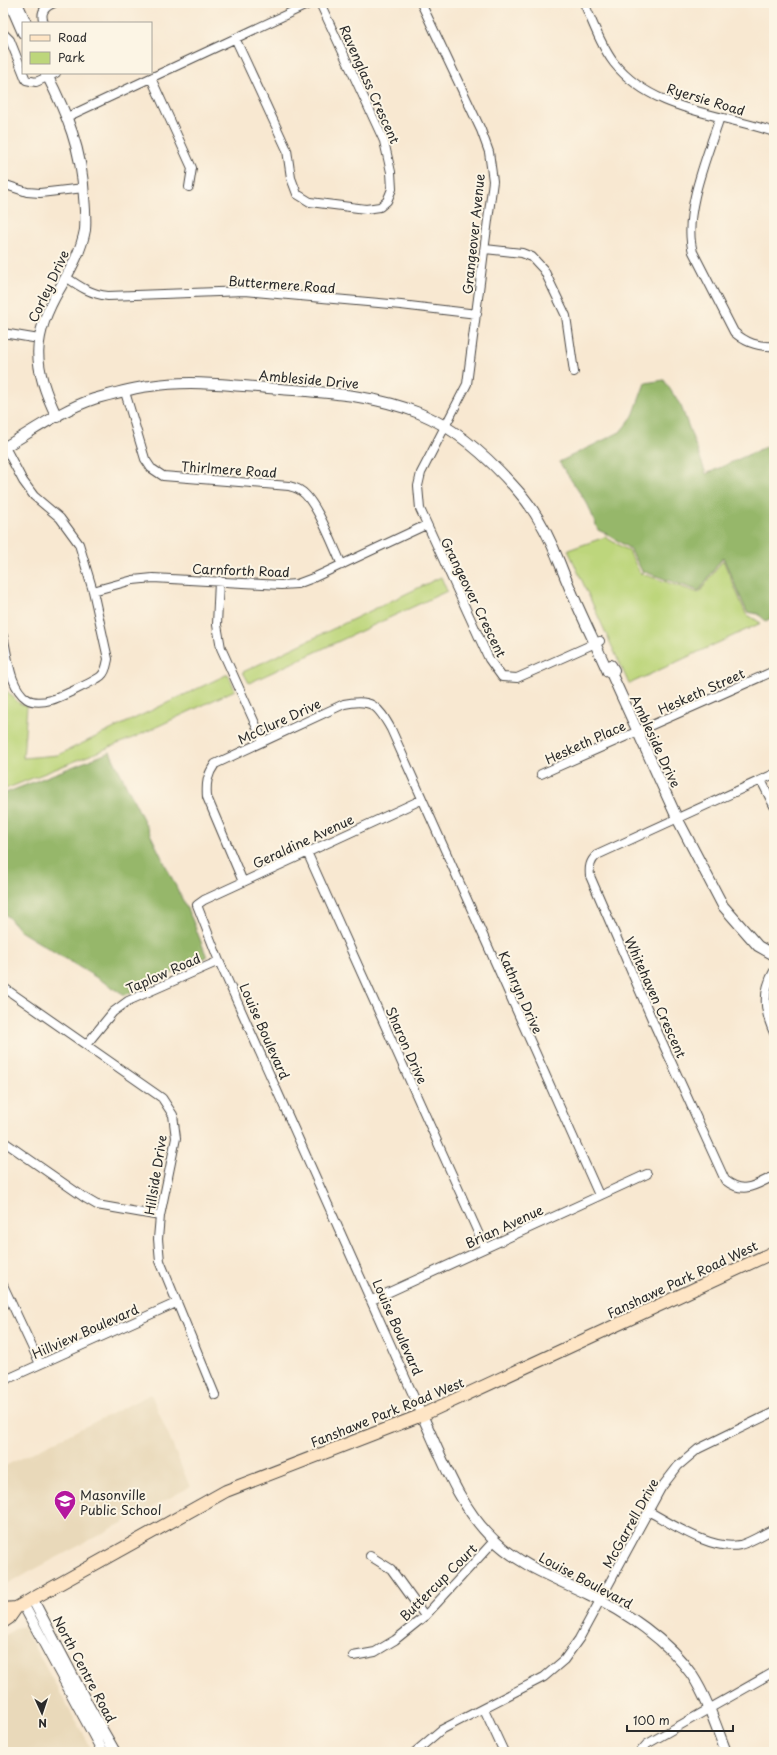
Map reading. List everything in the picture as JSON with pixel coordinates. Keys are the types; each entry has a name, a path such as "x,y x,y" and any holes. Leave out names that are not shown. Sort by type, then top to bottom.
{"main road":[{"name":"Fanshawe Park Road West","path":"3,1609 24,1603 226,1491 422,1415 774,1252"},
{"name":"Fanshawe Park Road West","path":"3,1622 10,1618 24,1603"}],"street":[{"path":"10,3 22,31"},
{"path":"17,3 26,22"},
{"path":"44,22 42,15 44,10 47,6 54,3"},
{"path":"67,117 311,3"},
{"name":"Ravenglass Crescent","path":"235,38 287,150 291,178 297,194 310,202 366,209 380,207 386,201 392,189 390,167 384,141 320,3"},
{"name":"Grangeover Avenue","path":"421,3 481,130 488,152 493,181 468,384 444,427"},
{"name":"Ryersie Road","path":"584,3 604,46 624,74 637,86 668,102 774,132"},
{"path":"3,33 10,40 22,70"},
{"path":"24,74 26,80 36,82 50,74"},
{"name":"Corley Drive","path":"50,74 76,140 81,160 84,188 85,230 81,247 43,321 39,338 38,353 40,379 57,417"},
{"path":"151,78 192,168 189,187"},
{"path":"720,117 700,181 691,219 690,241 693,252 734,332 743,340 755,345 774,346"},
{"path":"3,184 27,192 40,193 84,188"},
{"path":"485,249 522,254 532,258 544,270 566,316 574,372"},
{"name":"Buttermere Road","path":"66,277 85,290 108,296 245,291 393,304 477,314"},
{"path":"3,333 39,338"},
{"name":"Ambleside Drive","path":"4,448 57,417 93,400 149,386 204,384 337,393 384,401 421,414 444,427 485,457 519,492 544,529 558,558 562,560 598,642 614,670 610,673 677,818 723,906 758,946 774,955"},
{"name":"Thirlmere Road","path":"125,392 145,459 151,468 163,476 289,486 301,490 309,498 315,508 342,565"},
{"name":"Grangeover Crescent","path":"444,427 422,473 418,486 420,509 426,525 489,659 502,677 517,678 598,642"},
{"path":"3,636 14,681 19,690 27,699 38,702 52,700 102,675 106,667 108,659 93,591 79,544 60,518 34,496 22,481 4,448"},
{"name":"Carnforth Road","path":"93,591 132,580 153,578 282,585 297,584 342,565 426,525"},
{"path":"219,581 218,635 221,648 263,741"},
{"name":"Hesketh Street","path":"638,731 774,671"},
{"name":"McClure Drive","path":"243,882 207,797 206,785 209,773 215,764 263,741 344,704 358,701 368,702 377,707 391,729 421,800"},
{"name":"Hesketh Place","path":"541,774 638,731"},
{"path":"677,818 774,774"},
{"path":"761,780 774,806"},
{"name":"Geraldine Avenue","path":"197,905 204,900 421,800"},
{"name":"Kathryn Drive","path":"421,800 599,1195"},
{"name":"Whitehaven Crescent","path":"677,818 597,855 591,860 590,876 654,1024 725,1180 734,1187 747,1189 774,1176"},
{"name":"Sharon Drive","path":"307,852 485,1248"},
{"name":"Louise Boulevard","path":"197,905 219,961 372,1300 422,1415 460,1495 478,1522 494,1541 519,1559 547,1575 600,1600 650,1631 668,1648 692,1675 709,1709 726,1752"},
{"name":"Taplow Road","path":"86,1045 113,1012 128,1001 219,961"},
{"path":"774,971 766,987 765,1003 768,1018 774,1033"},
{"name":"Hillside Drive","path":"3,987 162,1098 173,1115 176,1138 160,1216 158,1239 160,1261 215,1395"},
{"path":"3,1141 97,1205 160,1216"},
{"name":"Brian Avenue","path":"372,1300 647,1174"},
{"path":"3,1284 40,1364"},
{"name":"Hillview Boulevard","path":"3,1381 176,1303"},
{"name":"McGarrell Drive","path":"415,1752 441,1730 544,1677 564,1660 579,1639 648,1510 661,1488 674,1472 698,1449 774,1412"},
{"path":"648,1510 704,1540 726,1545 740,1545 774,1529"},
{"name":"Buttercup Court","path":"353,1656 375,1652 395,1640 425,1616 494,1541"},
{"path":"370,1556 391,1569 425,1616"},
{"name":"North Centre Road","path":"24,1603 103,1752"},
{"name":"North Centre Road","path":"24,1603 88,1705 115,1752"},
{"path":"640,1752 647,1744 774,1672"},
{"path":"484,1709 504,1752"}],"shaded area":[{"name":"Masonville Public School","path":"151,1394 190,1487 3,1586 3,1467"},
{"path":"18,1627 23,1627 93,1752 3,1752 3,1636"}],"green space":[{"path":"664,380 681,406 706,474 774,443 774,616 766,621 758,614 747,612 723,557 699,591 642,571 630,549 609,535 598,530 588,505 559,462 620,432 633,416 645,383"},
{"path":"605,537 629,551 640,573 699,593 723,560 746,614 761,623 629,684 568,550"},
{"path":"441,577 447,591 249,683 243,672"},
{"path":"228,674 235,690 135,737 3,790 3,692 7,691 19,703 27,706 23,758 58,755"},
{"path":"110,752 192,919 207,957 125,995 20,931 3,911 3,794"}],"place":[{"name":"Masonville Public School","path":"65,1520"}]}
